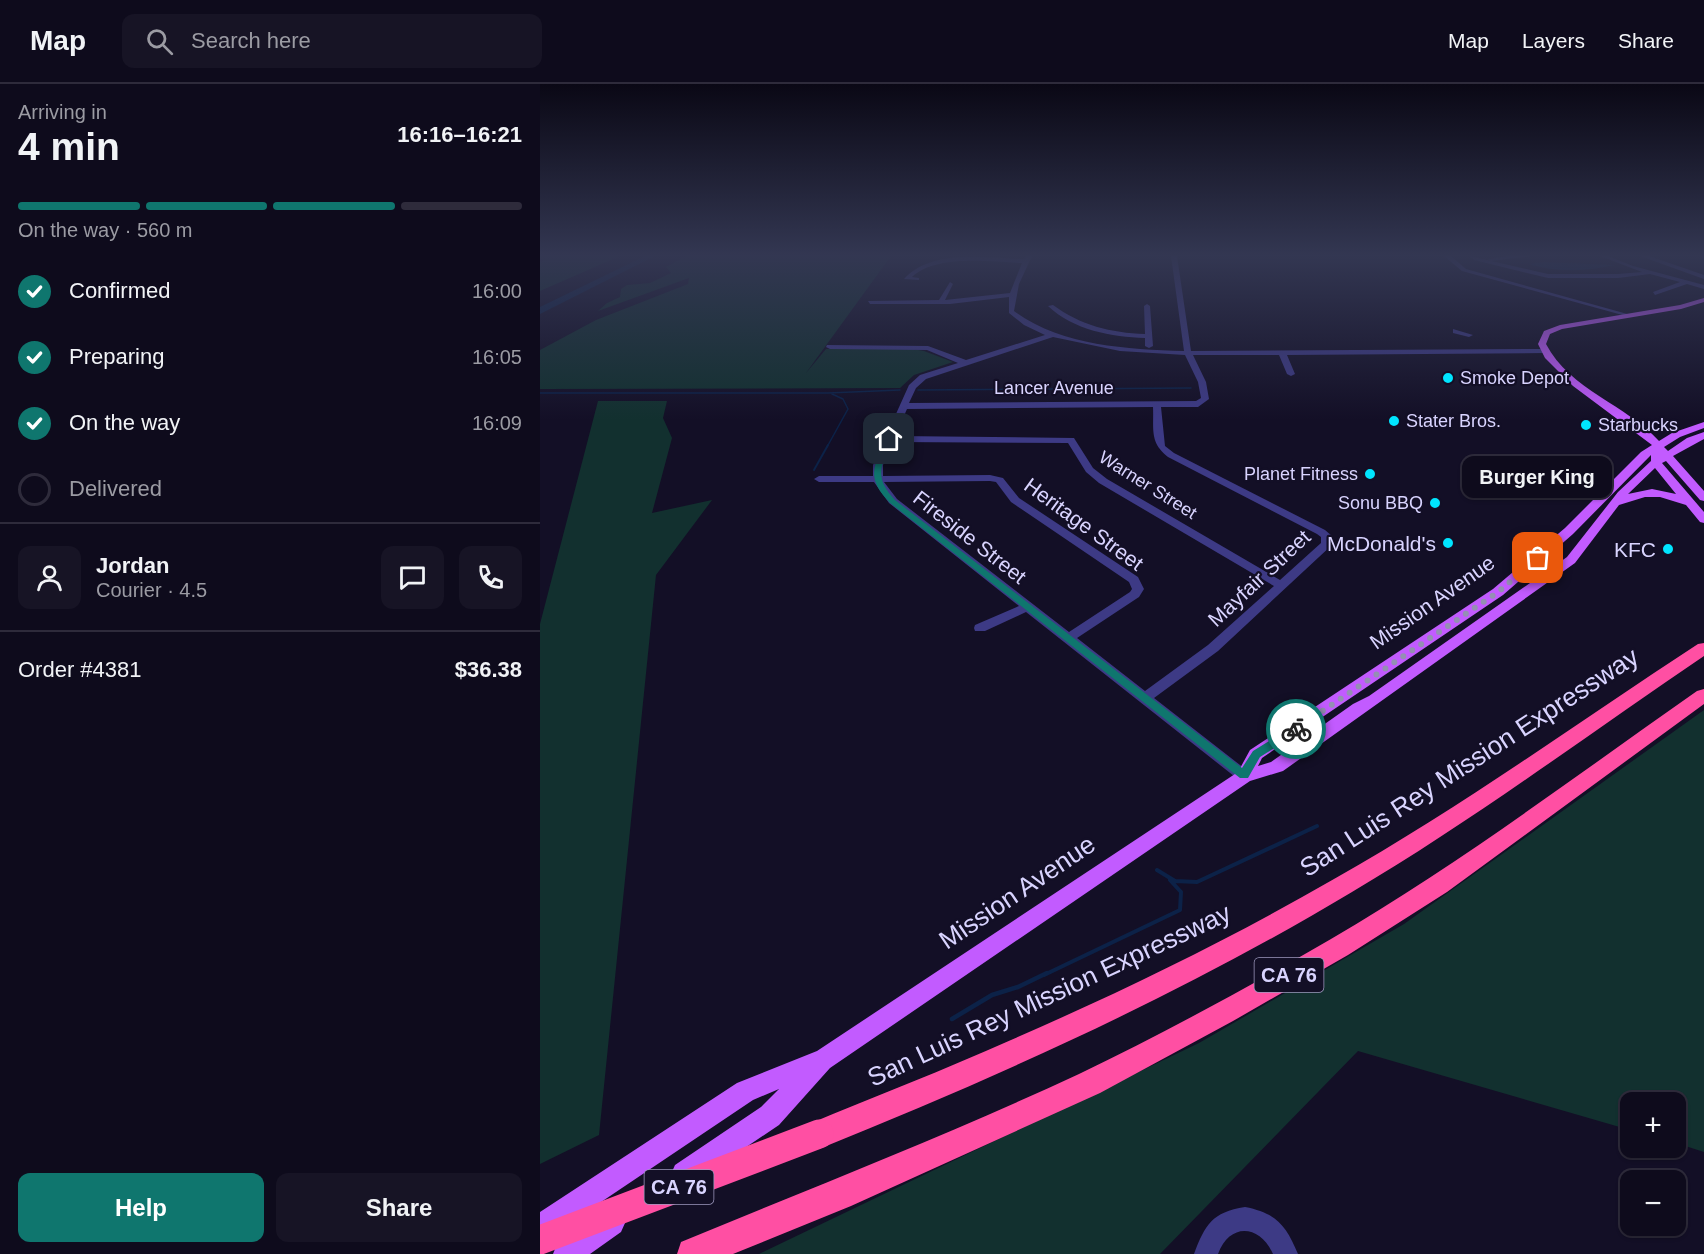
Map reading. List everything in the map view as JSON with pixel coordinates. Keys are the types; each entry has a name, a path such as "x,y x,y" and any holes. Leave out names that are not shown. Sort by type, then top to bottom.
{"highway":[{"name":"San Luis Rey Mission Expressway","path":"540,1240 819,1134 955,1079 1173,978 1345,885 1428,834 1704,648"},
{"name":"CA 76","path":"693,1254 815,1205 1090,1083 1244,1002 1348,942 1439,885 1704,695"}],"main road":[{"path":"1637,425 1614,413 1567,374 1545,351 1542,341 1547,333 1560,327 1656,311"},
{"path":"1567,374 1628,414 1704,498"},
{"path":"1591,395 1628,414"},
{"name":"Mission Avenue","path":"1244,776 1256,754 1498,592 1569,531 1635,463 1656,446 1704,425"},
{"name":"Mission Avenue","path":"567,1254 770,1116 825,1059 1244,776 1277,767 1359,708 1375,700 1527,594 1571,560 1622,494 1656,463 1704,435"},
{"path":"1656,446 1656,463 1704,519"},
{"path":"1612,507 1639,494 1657,492 1674,496 1691,505"},
{"path":"1592,506 1599,510 1588,525 1594,531"},
{"path":"1569,531 1573,537 1559,553 1571,560"},
{"path":"1527,594 1523,585 1548,565 1538,558"},
{"path":"1455,643 1450,636 1461,626 1456,619"},
{"path":"1433,659 1430,648 1439,639 1436,633"},
{"name":"Mission Avenue","path":"540,1228 745,1091 825,1059"}],"street":[{"path":"1011,311 1029,326 1090,344 1130,350 1188,354 1545,351"},
{"path":"1056,311 1082,324 1115,333 1148,336"},
{"path":"1147,311 1149,346"},
{"path":"1182,311 1188,354"},
{"path":"1612,311 1628,315"},
{"path":"1456,331 1469,335"},
{"path":"877,478 878,465 912,387 923,377 1054,334"},
{"path":"830,347 928,348 965,363"},
{"path":"1282,353 1291,374"},
{"name":"Lancer Avenue","path":"904,406 1198,404 1205,399 1202,382 1188,354"},
{"name":"Mayfair Street","path":"1144,699 1213,648 1328,544 1326,536 1171,455 1161,447 1156,404"},
{"name":"Warner Street","path":"889,439 1071,440 1089,470 1103,481 1282,586"},
{"name":"Fireside Street","path":"877,478 881,489 892,501 1244,776"},
{"name":"Heritage Street","path":"819,479 990,478 999,480 1015,500 1134,580 1138,589 1135,594 1068,638"},
{"path":"980,628 1027,607"},
{"path":"1206,1254 1213,1234 1228,1221 1246,1217 1263,1222 1274,1233 1286,1254"}],"green space":[{"path":"620,311 851,311 806,373 826,349 912,349 953,362 914,375 900,388 540,389 540,350 596,320"},
{"path":"598,401 667,401 663,418 672,438 652,513 712,500 656,575 599,1135 540,1164 540,624"},
{"path":"1704,710 1704,1152 1686,1146 1686,1092 1620,1092 1620,1127 1358,1051 1160,1254 759,1254 1199,1043 1404,924"}],"waterway":[{"path":"918,390 1191,388"},
{"path":"540,393 828,393 900,390"},
{"path":"827,447 848,409 843,399 832,394"},
{"path":"814,470 828,445"},
{"path":"1157,870 1175,881 1197,882 1317,826"},
{"path":"1044,975 1180,910 1181,892 1170,880"},
{"path":"952,1019 992,995 1018,987 1047,973"}],"way so far":[{"path":"1296,729 1498,592 1538,558"}],"place":[{"name":"Smoke Depot","path":"1448,378"},
{"name":"Stater Bros.","path":"1394,421"},
{"name":"Starbucks","path":"1586,425"},
{"name":"Planet Fitness","path":"1370,474"},
{"name":"Sonu BBQ","path":"1435,503"},
{"name":"McDonald's","path":"1448,543"},
{"name":"KFC","path":"1668,549"},
{"name":"Burger King","path":"1538,558"}],"route":[{"path":"889,439 878,465 877,478 881,489 892,501 1244,776 1256,754 1296,729"}]}
